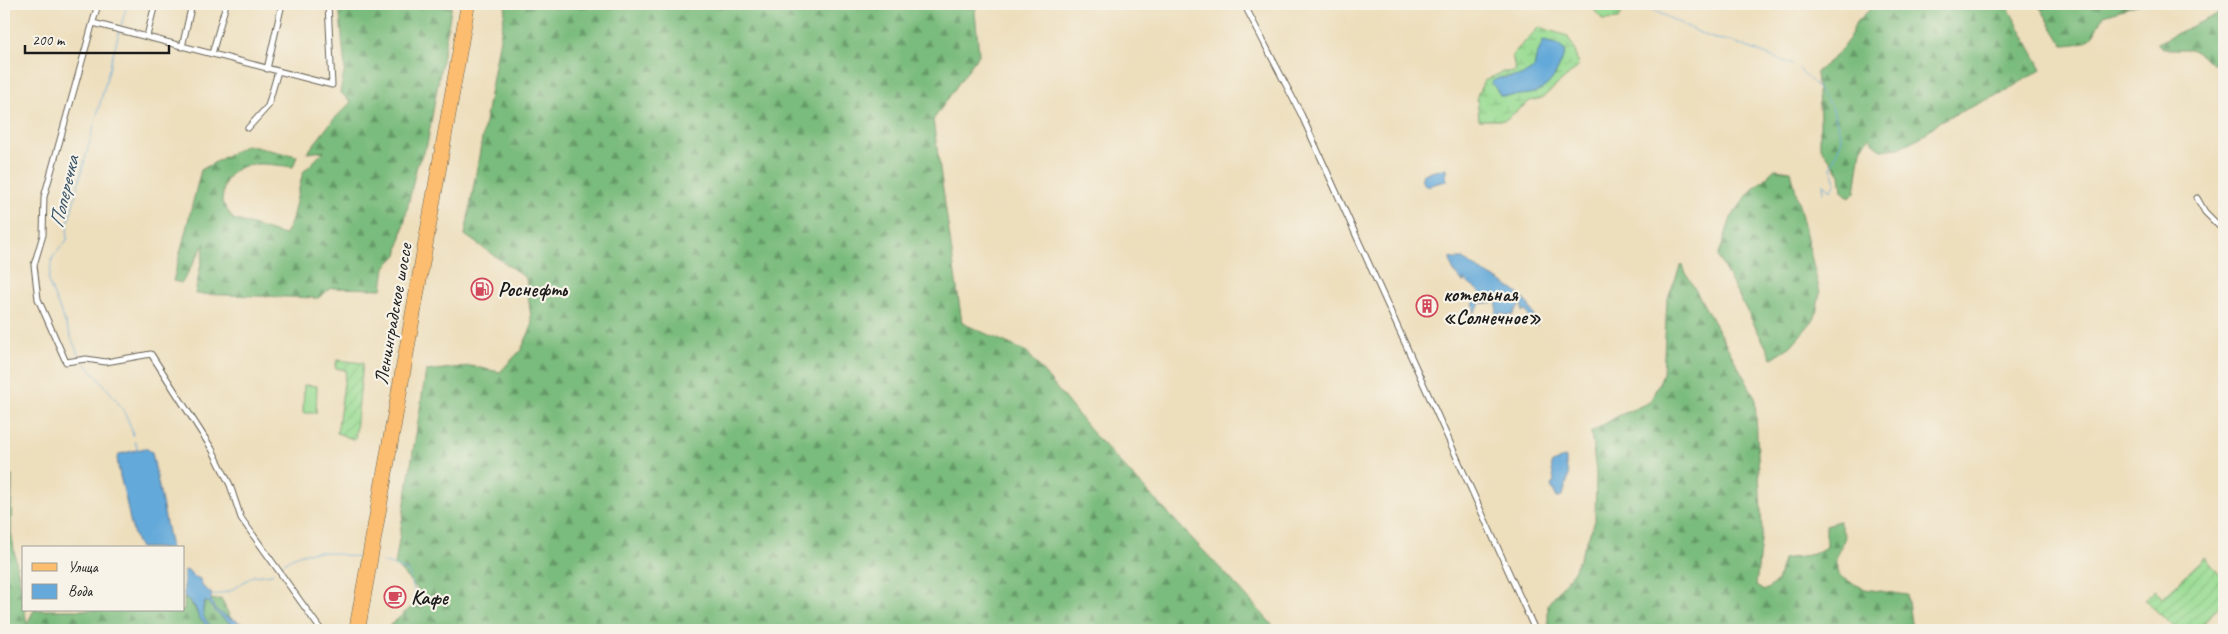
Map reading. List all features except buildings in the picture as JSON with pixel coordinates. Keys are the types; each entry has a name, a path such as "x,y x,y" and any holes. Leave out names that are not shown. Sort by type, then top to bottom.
{"highway":[{"name":"Ленинградское шоссе","path":"353,630 465,4"},
{"name":"Ленинградское шоссе","path":"361,630 471,4"}],"main road":[{"path":"2220,630 2224,625"}],"street":[{"path":"98,4 44,197 43,235 34,265 38,299 66,362 86,359 106,362 151,354 212,449 230,485 241,518 321,630"},
{"path":"147,36 155,4"},
{"path":"182,47 192,4"},
{"path":"212,54 226,4"},
{"path":"267,70 282,4"},
{"path":"93,23 147,36 267,70 332,85 328,4"},
{"path":"1244,4 1301,114 1535,630"},
{"path":"248,128 268,106 278,71"},
{"path":"2197,198 2205,212 2224,231"}],"green space":[{"path":"339,4 452,4 427,145 417,165 397,255 385,267 382,289 331,288 318,298 195,294 205,243 182,283 173,281 201,170 246,145 297,156 293,167 255,164 237,169 230,174 223,190 222,202 233,219 284,235 291,223 303,172 324,151 307,153 333,120 351,102 340,92 345,69"},
{"path":"506,4 978,4 975,12 979,54 933,120 962,323 1027,352 1096,437 1277,630 385,630 424,596 395,565 426,371 470,366 500,372 521,350 532,326 526,278 465,235"},
{"path":"1589,4 1628,4 1618,19 1603,20"},
{"path":"1875,4 2006,4 2042,69 2004,92 1940,121 1922,136 1899,148 1881,150 1869,137 1861,150 1855,192 1850,198 1842,191 1840,174 1820,146 1820,117 1816,72 1836,56 1849,39 1855,24"},
{"path":"2038,4 2140,4 2104,15 2089,39 2080,43 2063,45"},
{"path":"2224,11 2224,57 2217,66 2191,49 2163,49 2157,43"},
{"path":"1539,27 1567,36 1575,49 1578,67 1542,98 1530,101 1505,120 1479,120 1477,96 1484,81 1503,72 1516,72 1512,55"},
{"path":"1775,169 1791,171 1820,293 1815,318 1791,346 1772,358 1718,257 1731,218 1749,193"},
{"path":"1681,264 1755,397 1762,531 1756,586 1764,591 1777,582 1783,559 1814,554 1826,547 1826,525 1839,521 1845,537 1835,561 1840,577 1865,589 1907,595 1912,630 1548,630 1548,604 1574,571 1595,521 1596,472 1591,432 1618,416 1650,402 1663,374 1667,301"},
{"path":"337,360 363,363 355,440 337,433 346,370 335,368"},
{"path":"304,385 317,386 316,413 303,413"},
{"path":"4,475 12,475 11,532 22,595 22,612 25,612 27,624 33,612 185,612 185,598 194,607 200,619 206,600 221,599 233,623 243,630 4,630"},
{"path":"2205,557 2224,580 2224,600 2198,630 2177,630 2145,600 2155,590 2162,598"}],"water":[{"path":"1543,41 1557,44 1565,51 1558,69 1551,80 1542,89 1532,93 1501,96 1491,82 1499,78 1521,76 1534,68"},
{"path":"1446,168 1446,181 1426,186 1421,180 1423,174"},
{"path":"1450,257 1463,259 1517,293 1533,313 1537,326 1531,321 1526,311 1522,312 1522,304 1513,315 1506,316 1500,312 1500,317 1496,318 1497,301 1481,303 1466,324 1474,311 1473,303 1481,297 1480,292 1464,279 1464,283 1458,278 1452,268"},
{"path":"145,448 152,452 171,546 139,546 132,528 120,475 117,457 120,454"},
{"path":"1564,457 1566,458 1569,475 1563,495 1557,498 1551,486 1554,481 1551,464"},
{"path":"185,570 200,579 203,587 211,593 211,601 219,612 250,630 226,620 208,602 205,602 203,614 206,621 215,630 212,630 199,618 195,607 185,597"}],"waterway":[{"name":"Поперечка","path":"121,26 127,4"},
{"path":"1641,4 1704,35 1731,41 1793,65"},
{"name":"Поперечка","path":"78,354 48,281 53,257 67,240 68,223 119,32"},
{"path":"1799,69 1832,107 1842,140 1831,166 1836,183 1831,190 1823,183 1824,193"},
{"name":"Поперечка","path":"85,363 120,405 130,424 133,435"},
{"name":"Поперечка","path":"135,442 138,450"},
{"path":"280,566 290,559 309,552 361,558"},
{"path":"383,562 408,571 415,593"},
{"path":"211,596 230,591 253,576 272,574 274,572"}],"railway":[{"path":"4,33 4,116"}],"place":[{"name":"Роснефть","path":"482,289"},
{"name":"котельная «Солнечное»","path":"1427,306"},
{"name":"Кафе","path":"395,597"}]}
